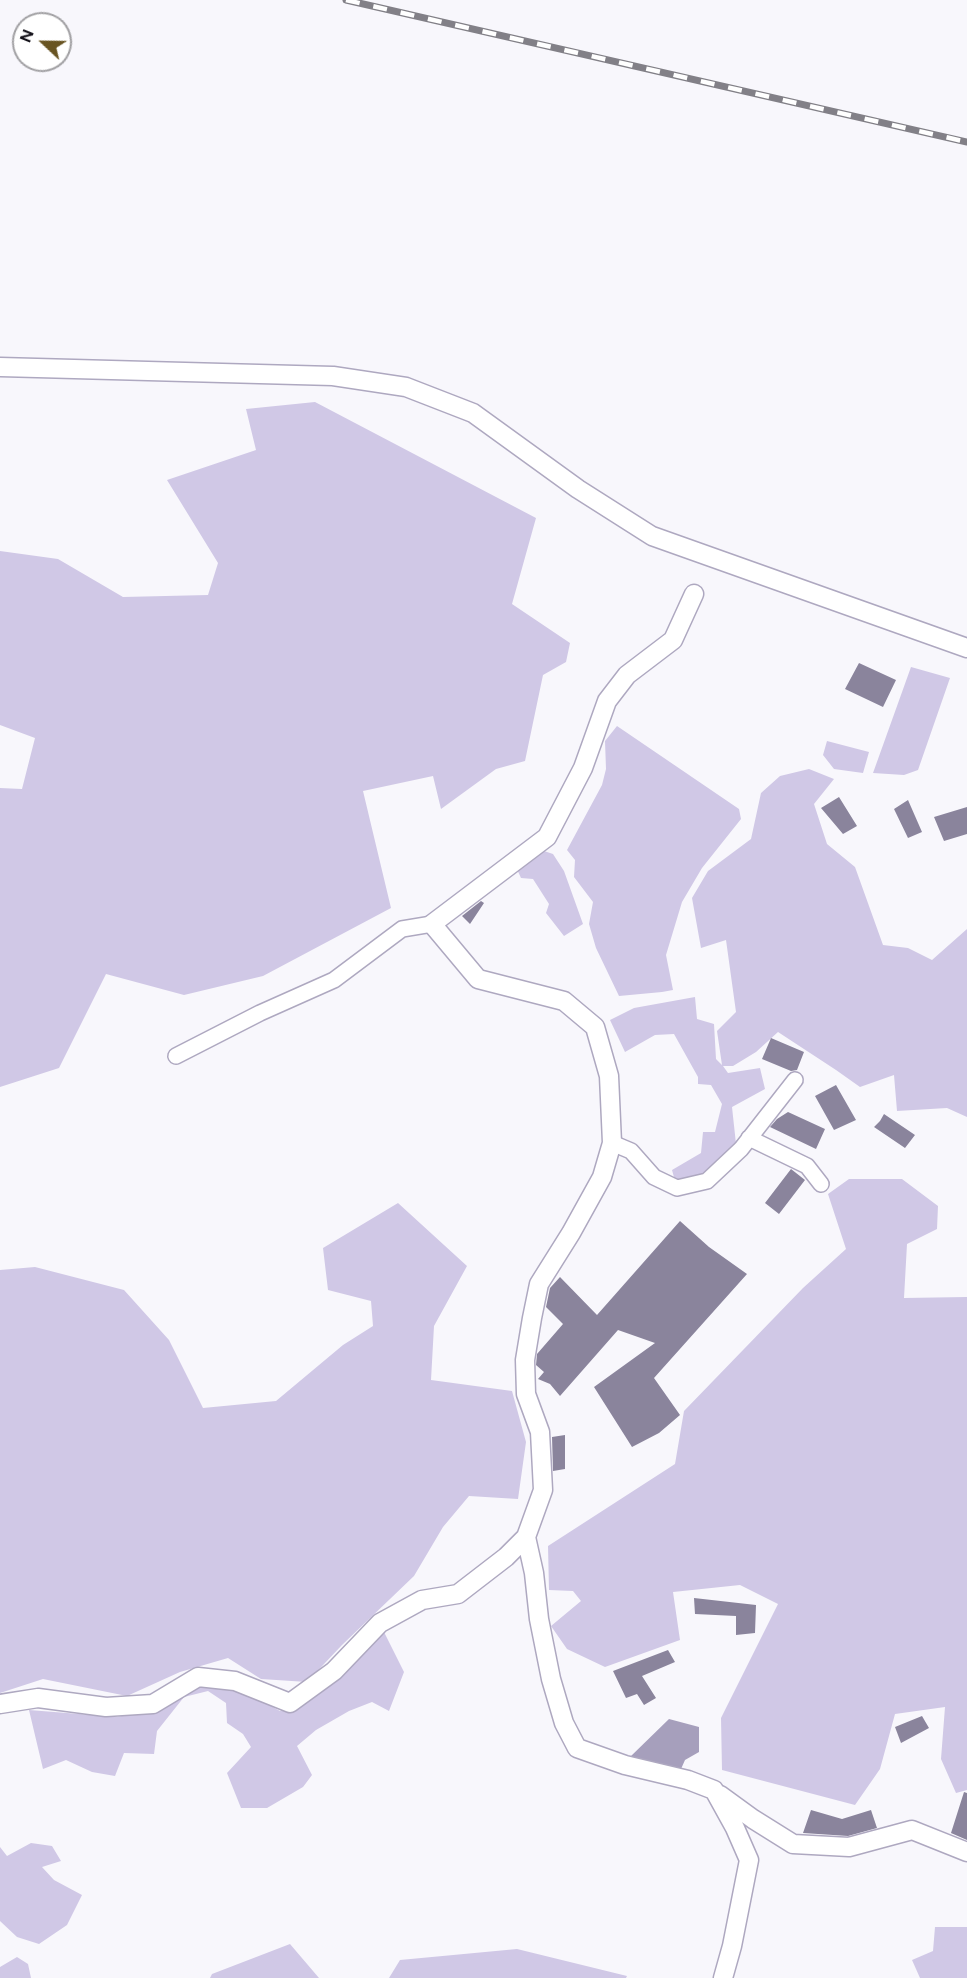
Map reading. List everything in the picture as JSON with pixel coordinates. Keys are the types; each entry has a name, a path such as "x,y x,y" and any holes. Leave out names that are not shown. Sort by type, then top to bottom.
{"street":[{"path":"0,367 333,376 406,387 473,413 578,489 652,536 967,648"},
{"path":"176,1056 260,1013 334,980 402,929 432,924 547,837 583,768 608,701 627,675 673,640 694,594"},
{"path":"0,1704 38,1698 106,1707 153,1704 198,1677 235,1681 290,1703 333,1671 380,1623 422,1600 458,1594 506,1557 526,1537 543,1490 540,1432 526,1394 525,1360 539,1284 602,1177 612,1143 609,1076 595,1027 564,1001 478,979 432,924"},
{"path":"612,1143 631,1151 654,1177 677,1188 707,1181 741,1149 795,1080"},
{"path":"749,1138 807,1166 821,1184"},
{"path":"526,1537 551,1679 564,1723 577,1748 625,1765 688,1780 714,1790 753,1819 793,1844 849,1847 912,1830 967,1852"},
{"path":"714,1790 749,1860 732,1946 723,1978"}],"shaded area":[{"path":"315,402 536,518 512,604 570,643 566,662 543,675 525,761 496,769 441,809 433,776 363,791 391,908 263,976 184,995 106,974 59,1068 0,1087 0,788 22,789 35,738 0,725 0,551 58,559 123,597 208,595 218,563 167,480 256,450 246,409"},
{"path":"911,667 950,678 918,770 904,775 873,773"},
{"path":"617,726 739,809 741,819 702,868 682,902 666,955 673,990 619,996 596,948 589,924 593,902 574,877 575,860 567,850 602,785 606,769 605,741"},
{"path":"827,741 869,752 863,773 834,769 823,755"},
{"path":"809,769 834,779 814,804 827,844 855,867 883,945 908,948 932,960 967,929 967,1117 947,1108 897,1111 894,1075 860,1087 778,1032 756,1052 733,1066 723,1066 728,1073 760,1068 765,1089 732,1107 736,1144 707,1181 677,1188 672,1170 701,1153 703,1132 715,1132 722,1104 711,1085 698,1084 698,1077 674,1034 655,1035 625,1052 610,1020 634,1008 695,997 697,1019 714,1024 716,1059 722,1065 717,1031 736,1012 726,940 701,948 692,898 708,871 751,839 761,793 780,776"},
{"path":"541,850 553,854 564,871 583,924 564,936 546,913 549,904 533,879 521,878 515,865"},
{"path":"849,1179 902,1179 938,1206 937,1229 907,1244 904,1298 967,1297 967,1790 956,1793 941,1759 945,1707 895,1714 880,1769 855,1805 722,1770 721,1718 778,1604 740,1585 673,1592 680,1640 605,1667 567,1649 551,1626 581,1601 573,1591 549,1590 548,1546 675,1464 684,1411 803,1288 846,1249 828,1194"},
{"path":"398,1203 467,1266 434,1326 431,1380 512,1391 526,1442 518,1499 469,1496 443,1527 414,1576 307,1682 261,1679 228,1658 180,1672 127,1696 43,1679 0,1693 0,1270 35,1267 124,1290 169,1340 203,1408 276,1401 343,1345 373,1326 371,1301 328,1290 323,1248"},
{"path":"384,1632 404,1672 389,1711 372,1702 349,1711 316,1730 297,1746 312,1775 303,1787 267,1808 241,1808 227,1773 251,1747 243,1734 227,1723 226,1703 208,1691 184,1697 157,1731 154,1754 124,1753 115,1776 92,1772 66,1760 43,1769 29,1710 117,1717 162,1707 202,1685 245,1692 280,1711 304,1701 355,1663"},
{"path":"669,1719 699,1727 699,1752 685,1760 681,1769 630,1757"},
{"path":"31,1843 52,1846 61,1861 42,1867 54,1880 82,1895 67,1925 39,1944 17,1937 0,1921 0,1847 7,1856"},
{"path":"935,1927 967,1927 967,1978 920,1978 912,1960 933,1951"},
{"path":"290,1944 319,1978 210,1978 212,1974"},
{"path":"517,1949 627,1976 626,1978 389,1978 400,1960"},
{"path":"17,1957 28,1964 31,1978 0,1978 0,1967"}],"building":[{"path":"859,663 896,680 883,707 845,689"},
{"path":"839,797 857,826 843,834 821,808"},
{"path":"908,800 922,832 908,838 894,809"},
{"path":"967,807 967,834 944,841 934,817"},
{"path":"481,901 484,903 470,924 462,916"},
{"path":"771,1038 804,1052 797,1070 791,1071 762,1059"},
{"path":"836,1085 856,1120 834,1130 815,1096"},
{"path":"788,1112 825,1129 816,1149 770,1127"},
{"path":"884,1114 915,1135 905,1148 874,1127"},
{"path":"791,1169 805,1180 779,1214 765,1203"},
{"path":"680,1221 709,1247 747,1274 654,1378 680,1415 659,1433 632,1447 594,1387 655,1343 618,1330 560,1396 550,1384 538,1379 544,1372 536,1365 537,1354 563,1324 546,1307 550,1288 560,1277 597,1315"},
{"path":"565,1435 565,1469 553,1471 552,1437"},
{"path":"694,1598 756,1605 755,1633 736,1635 736,1616 695,1614"},
{"path":"668,1650 675,1662 642,1676 656,1698 644,1705 637,1694 626,1698 613,1671"},
{"path":"922,1716 929,1728 901,1743 895,1727"},
{"path":"964,1792 967,1793 967,1840 951,1833"},
{"path":"811,1810 842,1819 871,1810 877,1828 848,1836 803,1833"}],"railway":[{"path":"346,0 967,142"}]}
